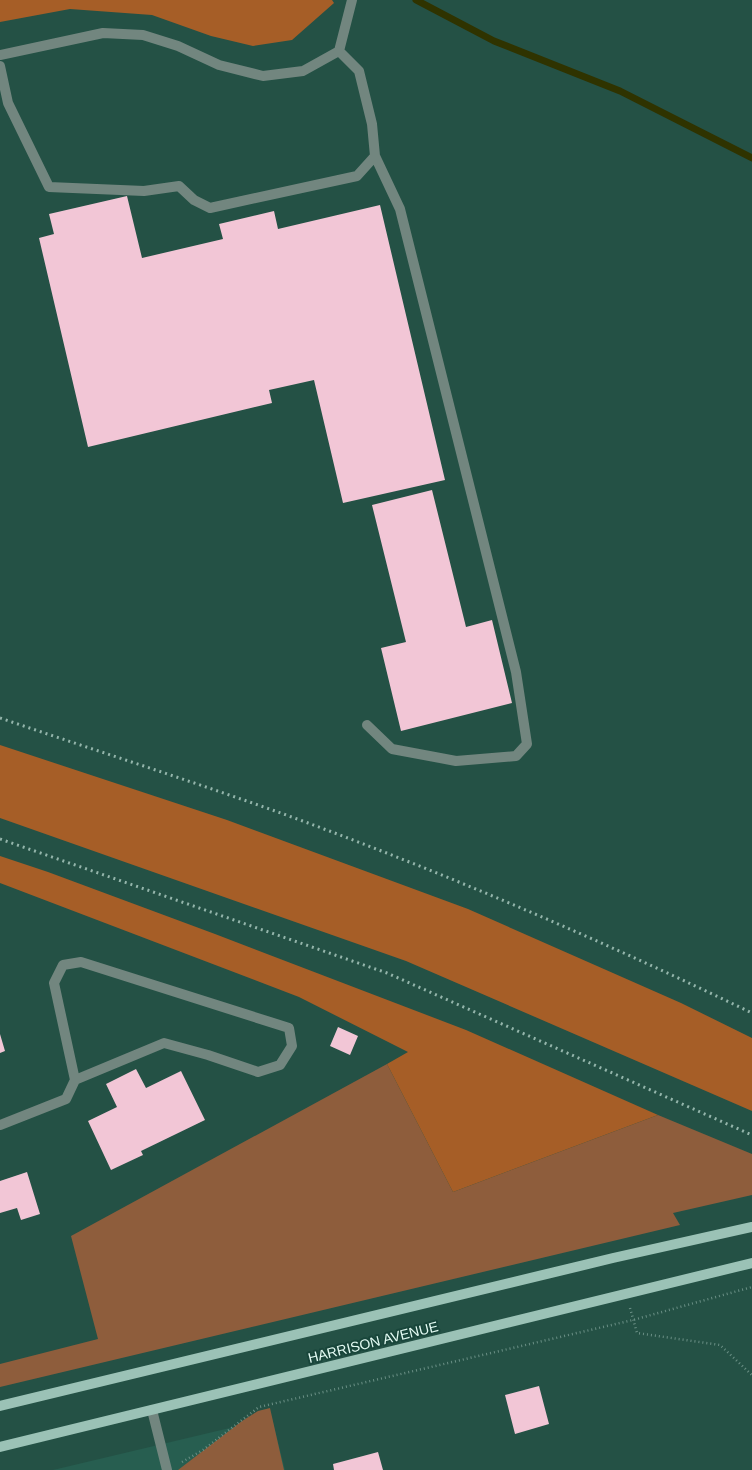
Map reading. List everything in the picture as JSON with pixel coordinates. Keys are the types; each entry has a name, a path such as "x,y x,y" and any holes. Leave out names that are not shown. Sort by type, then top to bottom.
{"main road":[{"name":"HARRISON AVENUE","path":"0,1406 606,1260 752,1227"},
{"name":"HARRISON AVENUE","path":"0,1447 752,1263"}],"street":[{"path":"0,55 103,33 143,34 178,46 219,65 263,76 303,70 339,51 352,0"},
{"path":"339,51 359,71 372,124 375,156 400,209 516,672 527,744 516,756 456,761 392,749 367,725"},
{"path":"0,66 8,103 49,187 144,191 178,186 194,200 210,208 357,176 375,156"},
{"path":"0,1125 66,1099 75,1080 54,983 63,965 81,962 289,1028 292,1046 280,1065 258,1072 208,1055 164,1044 75,1080"},
{"path":"152,1410 167,1469"}],"path":[{"path":"167,1469 185,1461 203,1450 259,1407 633,1320 752,1287"},
{"path":"628,1305 637,1333 720,1344 752,1375"}],"shaded area":[{"path":"0,0 332,0 334,3 292,40 253,46 211,36 152,15 70,9 0,22"},
{"path":"0,745 227,820 468,909 681,1003 752,1038 752,1111 406,961 0,818"},
{"path":"0,856 48,872 215,934 466,1030 658,1115 453,1192 387,1064 408,1052 299,997 0,883"},
{"path":"387,1064 453,1192 658,1115 752,1154 752,1195 673,1213 680,1225 0,1387 0,1364 98,1339 71,1236"},
{"path":"270,1408 284,1470 178,1470 242,1421 258,1411"},
{"path":"272,1418 285,1470 53,1470"}],"building":[{"path":"127,196 142,258 223,239 219,224 274,211 278,229 380,205 445,480 343,503 314,380 269,390 272,403 88,447 39,238 54,234 49,214"},
{"path":"432,490 466,627 492,620 512,703 401,731 381,648 406,642 372,505"},
{"path":"338,1027 358,1036 350,1055 330,1046"},
{"path":"0,1034 5,1051 0,1053"},
{"path":"136,1069 146,1088 181,1071 205,1120 141,1151 143,1155 111,1170 88,1121 117,1107 106,1084"},
{"path":"27,1172 40,1214 21,1220 17,1208 0,1213 0,1181"},
{"path":"539,1386 549,1424 515,1434 505,1395"},
{"path":"378,1452 383,1470 334,1470 333,1464"}],"waterway":[{"path":"416,0 494,41 620,91 752,158"}],"railway":[{"path":"0,718 300,820 415,864 529,911 752,1013"},
{"path":"0,839 387,973 752,1135"}]}
